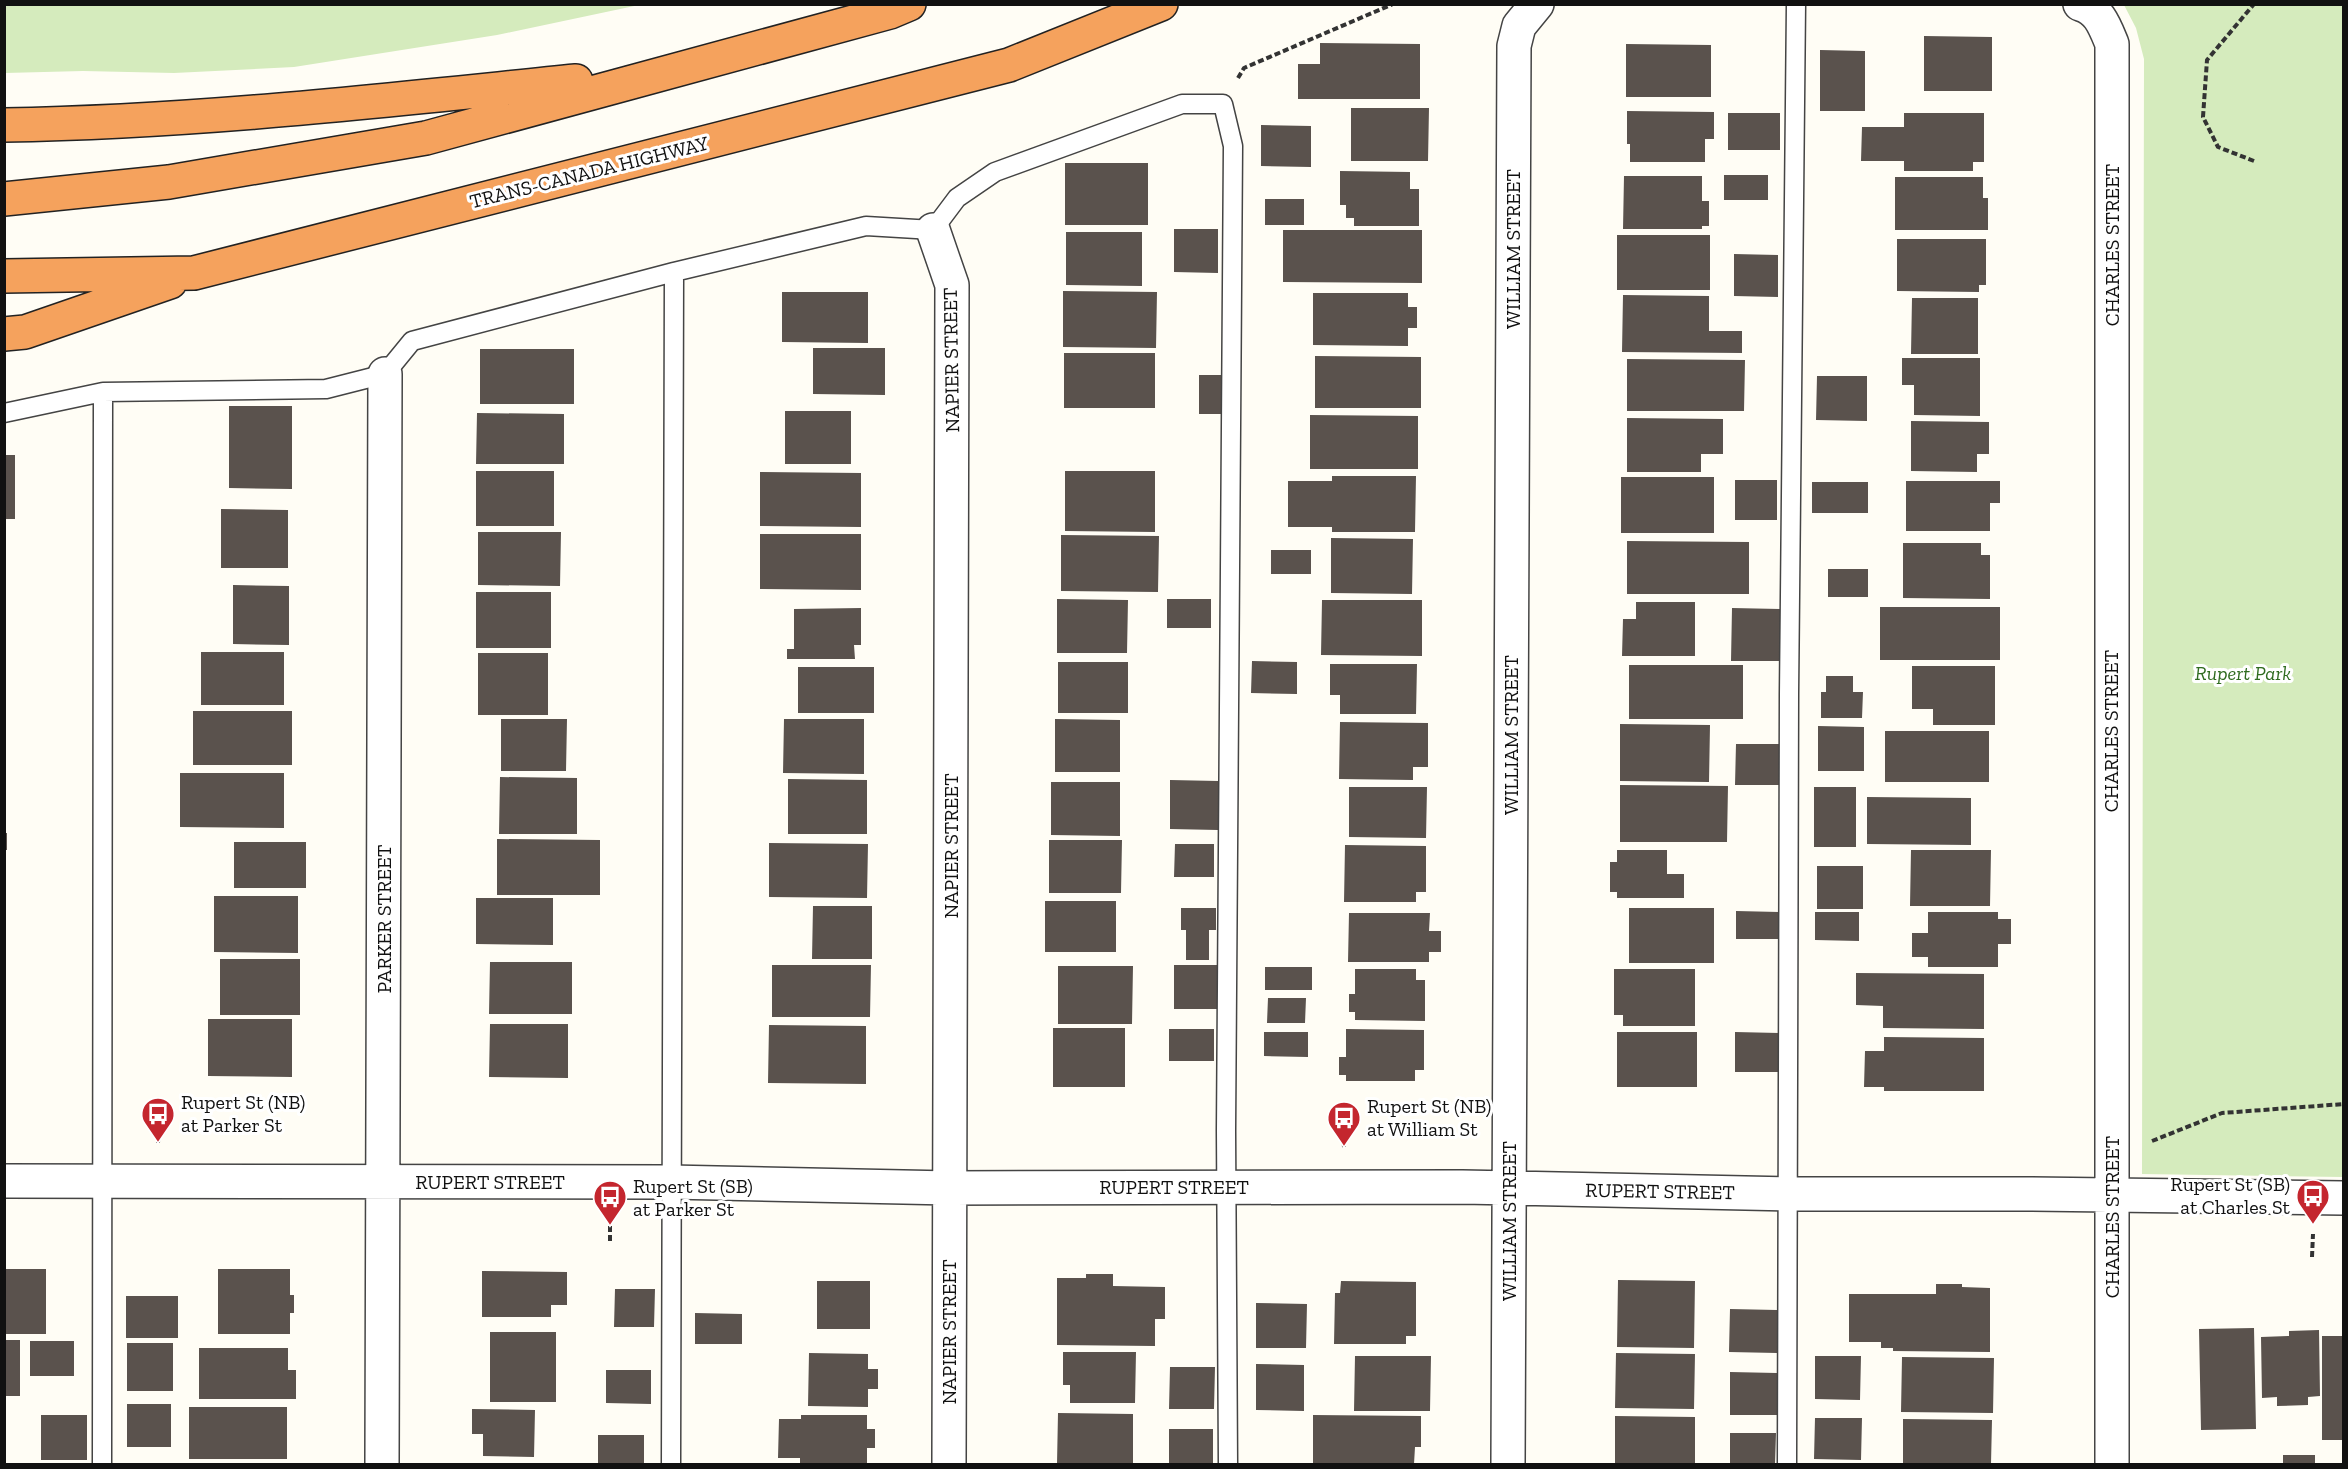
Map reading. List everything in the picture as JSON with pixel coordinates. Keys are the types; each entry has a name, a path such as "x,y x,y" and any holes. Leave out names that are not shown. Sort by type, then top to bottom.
{"highway":[{"path":"4,199 169,182 426,138 890,12 909,4"},
{"name":"TRANS-CANADA HIGHWAY","path":"4,276 194,273 1009,65 1161,4"},
{"path":"4,125 75,124 209,116 674,71"},
{"path":"4,334 25,332 194,273"}],"street":[{"name":"CHARLES STREET","path":"2083,5 2102,20 2112,44 2112,1464"},
{"name":"WILLIAM STREET","path":"1508,1464 1514,46 1519,26 1533,7"},
{"name":"NAPIER STREET","path":"933,230 952,285 949,1464"},
{"name":"PARKER STREET","path":"382,1464 385,374"},
{"name":"RUPERT STREET","path":"4,1180 670,1182 950,1188 1509,1188 1789,1194 2343,1198"}],"lane":[{"path":"1787,1464 1789,706 1796,4"},
{"path":"4,413 103,392 326,389 385,374 412,341 674,272 866,226 933,230 957,198 995,172 1182,104 1223,104 1233,146 1226,1187 1228,1464"},
{"path":"671,1464 674,272"},
{"path":"102,1464 103,392"}],"path":[{"path":"1223,104 1244,68 1393,4"},
{"path":"2253,161 2218,147 2203,117 2207,60 2254,4"},
{"path":"2152,1141 2222,1113 2343,1104"},
{"path":"158,1143 159,1122"},
{"path":"1343,1133 1344,1147"},
{"path":"2312,1257 2313,1225"},
{"path":"610,1226 610,1242"}],"green space":[{"path":"4,5 639,5 497,35 294,67 174,73 83,71 5,73"},
{"name":"Rupert Park","path":"2124,5 2343,5 2343,1177 2142,1174 2144,59 2136,28"}],"building":[{"path":"1924,36 1992,37 1992,91 1924,91"},
{"path":"1320,43 1420,44 1420,99 1298,99 1298,64 1320,64"},
{"path":"1626,44 1711,45 1711,97 1626,97"},
{"path":"1820,50 1865,51 1865,111 1820,111"},
{"path":"1351,108 1429,108 1428,161 1351,161"},
{"path":"1627,111 1714,112 1714,139 1705,139 1705,162 1630,162 1630,144 1627,144"},
{"path":"1728,113 1780,113 1780,150 1728,150"},
{"path":"1904,113 1984,113 1984,162 1973,162 1973,171 1904,171 1904,161 1861,161 1862,127 1904,127"},
{"path":"1261,125 1311,126 1311,167 1261,166"},
{"path":"1065,163 1148,163 1148,225 1065,225"},
{"path":"1340,171 1410,172 1410,189 1419,189 1419,226 1354,226 1354,218 1346,218 1346,205 1340,205"},
{"path":"1724,175 1768,175 1768,200 1724,200"},
{"path":"1624,176 1702,176 1702,201 1709,201 1709,226 1702,226 1702,229 1623,229"},
{"path":"1895,177 1983,177 1983,198 1988,198 1988,230 1895,230"},
{"path":"1265,199 1304,199 1304,225 1265,225"},
{"path":"1174,229 1218,229 1218,273 1174,272"},
{"path":"1283,230 1422,230 1422,283 1283,282"},
{"path":"1066,232 1142,232 1142,286 1066,285"},
{"path":"1617,235 1710,235 1710,290 1617,290"},
{"path":"1897,239 1986,239 1986,285 1979,285 1979,292 1897,291"},
{"path":"1734,254 1778,255 1778,297 1734,296"},
{"path":"1063,291 1157,292 1156,348 1063,347"},
{"path":"782,292 868,292 868,343 782,342"},
{"path":"1313,293 1408,293 1408,307 1417,307 1417,328 1408,328 1408,346 1313,345"},
{"path":"1623,295 1709,296 1709,331 1742,331 1742,353 1622,352"},
{"path":"1912,298 1978,298 1978,354 1911,354"},
{"path":"813,348 885,348 885,395 813,394"},
{"path":"480,349 574,349 574,404 480,404"},
{"path":"1064,353 1155,353 1155,408 1064,408"},
{"path":"1315,356 1421,357 1421,408 1315,408"},
{"path":"1902,358 1980,358 1980,416 1914,415 1914,385 1902,385"},
{"path":"1627,359 1745,360 1744,411 1627,411"},
{"path":"1199,375 1224,375 1224,414 1199,414"},
{"path":"1817,376 1867,376 1867,421 1816,420"},
{"path":"229,406 292,406 292,489 229,488"},
{"path":"785,411 851,411 851,464 785,464"},
{"path":"477,413 564,414 564,464 476,464"},
{"path":"1310,415 1418,416 1418,469 1310,469"},
{"path":"1627,418 1723,419 1723,454 1701,454 1701,472 1627,472"},
{"path":"1911,421 1989,422 1989,454 1977,454 1977,472 1911,471"},
{"path":"4,455 15,455 15,519 4,519"},
{"path":"476,471 554,471 554,526 476,526"},
{"path":"1065,471 1155,471 1155,532 1065,531"},
{"path":"760,472 861,473 861,527 760,526"},
{"path":"1332,476 1416,476 1415,532 1332,532 1332,527 1288,527 1288,481 1332,481"},
{"path":"1621,477 1714,477 1714,533 1621,533"},
{"path":"1735,480 1777,480 1777,520 1735,520"},
{"path":"1906,481 2000,481 2000,503 1990,503 1990,531 1906,531"},
{"path":"1812,482 1868,482 1868,513 1812,513"},
{"path":"221,509 288,510 288,568 221,568"},
{"path":"478,532 561,532 560,586 478,585"},
{"path":"760,534 861,534 861,590 760,589"},
{"path":"1061,535 1159,536 1158,592 1061,591"},
{"path":"1331,538 1413,539 1412,594 1331,593"},
{"path":"1627,541 1749,542 1749,594 1627,594"},
{"path":"1903,543 1981,543 1981,555 1990,555 1990,599 1903,598"},
{"path":"1271,550 1311,550 1311,574 1271,574"},
{"path":"1828,569 1868,569 1868,597 1828,597"},
{"path":"233,585 289,586 289,645 233,644"},
{"path":"476,592 551,592 551,648 476,648"},
{"path":"1057,599 1128,600 1127,653 1057,653"},
{"path":"1167,599 1211,599 1211,628 1167,628"},
{"path":"1322,600 1422,600 1422,656 1321,655"},
{"path":"1636,602 1695,602 1695,656 1622,656 1623,619 1636,619"},
{"path":"1880,607 2000,607 2000,660 1880,660"},
{"path":"861,608 861,645 854,645 855,659 787,659 787,649 794,649 794,609"},
{"path":"1732,608 1782,609 1782,661 1731,661"},
{"path":"201,652 284,652 284,705 201,705"},
{"path":"478,653 548,653 548,715 478,715"},
{"path":"1252,661 1297,662 1297,694 1251,693"},
{"path":"1058,662 1128,662 1128,713 1058,713"},
{"path":"1330,664 1417,664 1416,714 1340,714 1340,695 1330,695"},
{"path":"1629,665 1743,665 1743,719 1629,719"},
{"path":"1912,666 1995,666 1995,725 1933,725 1933,709 1912,709"},
{"path":"798,667 874,667 874,713 798,713"},
{"path":"1826,676 1853,676 1853,692 1863,692 1862,718 1821,718 1821,692 1826,692"},
{"path":"193,711 292,711 292,765 193,765"},
{"path":"501,719 567,719 566,771 501,771"},
{"path":"784,719 864,719 864,774 783,773"},
{"path":"1055,719 1120,720 1120,772 1055,772"},
{"path":"1340,722 1428,723 1428,767 1413,767 1413,780 1339,779"},
{"path":"1620,724 1710,725 1709,782 1620,781"},
{"path":"1818,726 1864,727 1864,771 1818,771"},
{"path":"1885,731 1989,731 1989,782 1885,782"},
{"path":"1736,744 1779,744 1779,785 1735,785"},
{"path":"180,773 284,773 284,828 180,827"},
{"path":"500,777 577,778 577,834 499,834"},
{"path":"788,779 867,780 867,834 788,834"},
{"path":"1170,780 1218,781 1218,830 1170,829"},
{"path":"1051,782 1120,782 1120,836 1051,835"},
{"path":"1620,785 1728,786 1727,842 1620,842"},
{"path":"1349,787 1427,787 1426,838 1349,837"},
{"path":"1814,787 1856,787 1856,847 1814,847"},
{"path":"1867,797 1971,798 1971,845 1867,844"},
{"path":"4,833 7,833 7,850 4,850"},
{"path":"497,839 600,840 600,895 497,895"},
{"path":"1049,840 1122,840 1121,893 1049,893"},
{"path":"234,842 306,842 306,888 234,888"},
{"path":"769,843 868,844 867,898 769,897"},
{"path":"1175,844 1214,844 1214,877 1174,877"},
{"path":"1345,845 1426,846 1426,892 1416,892 1416,902 1344,902"},
{"path":"1617,850 1667,850 1667,874 1684,874 1684,898 1617,898 1617,892 1610,892 1610,862 1617,862"},
{"path":"1911,850 1991,850 1990,906 1910,906"},
{"path":"1817,866 1863,866 1863,909 1817,909"},
{"path":"214,896 298,896 298,953 214,952"},
{"path":"476,898 553,898 553,945 476,944"},
{"path":"1045,901 1116,901 1116,952 1045,952"},
{"path":"813,906 872,906 872,959 812,959"},
{"path":"1181,908 1216,908 1216,930 1209,930 1209,960 1186,960 1186,930 1181,930"},
{"path":"1629,908 1714,908 1714,963 1629,963"},
{"path":"1736,911 1779,912 1778,939 1736,939"},
{"path":"1815,912 1859,912 1859,941 1815,940"},
{"path":"1928,912 1998,912 1998,919 2011,919 2011,944 1998,944 1998,967 1928,967 1928,957 1912,957 1912,933 1928,933"},
{"path":"1349,913 1430,913 1429,931 1441,931 1441,952 1429,952 1429,962 1348,962"},
{"path":"220,959 300,959 300,1015 220,1015"},
{"path":"490,962 572,962 572,1014 489,1014"},
{"path":"772,965 871,965 870,1017 772,1017"},
{"path":"1174,965 1218,965 1218,1009 1174,1009"},
{"path":"1058,966 1133,966 1132,1024 1058,1024"},
{"path":"1265,967 1312,967 1312,990 1265,990"},
{"path":"1355,969 1416,969 1416,980 1425,980 1425,1021 1355,1020 1355,1012 1349,1012 1349,994 1355,994"},
{"path":"1614,969 1695,969 1695,1026 1623,1026 1623,1015 1614,1015"},
{"path":"1856,973 1984,974 1984,1029 1883,1028 1883,1006 1856,1005"},
{"path":"1268,998 1306,998 1305,1023 1267,1023"},
{"path":"208,1019 292,1019 292,1077 208,1076"},
{"path":"490,1024 568,1024 568,1078 489,1077"},
{"path":"769,1025 866,1026 866,1084 768,1083"},
{"path":"1053,1028 1125,1028 1125,1087 1053,1087"},
{"path":"1169,1029 1214,1029 1214,1061 1169,1061"},
{"path":"1346,1029 1424,1030 1424,1070 1415,1070 1415,1081 1346,1081 1346,1075 1339,1075 1339,1057 1346,1057"},
{"path":"1264,1032 1308,1032 1308,1057 1264,1056"},
{"path":"1617,1032 1697,1032 1697,1087 1617,1087"},
{"path":"1735,1032 1779,1033 1779,1072 1735,1072"},
{"path":"1884,1037 1984,1038 1984,1091 1884,1091 1884,1087 1864,1087 1865,1051 1884,1051"},
{"path":"4,1269 46,1269 46,1334 4,1334"},
{"path":"218,1269 290,1269 290,1295 294,1295 294,1313 290,1313 290,1334 218,1334"},
{"path":"482,1271 567,1272 567,1305 551,1305 551,1317 482,1317"},
{"path":"1086,1274 1113,1274 1113,1286 1165,1287 1165,1319 1155,1319 1155,1346 1057,1345 1057,1278 1086,1278"},
{"path":"1618,1280 1695,1281 1694,1348 1617,1347"},
{"path":"817,1281 870,1281 870,1329 817,1329"},
{"path":"1341,1281 1416,1282 1416,1336 1406,1336 1406,1344 1334,1344 1335,1293 1340,1293"},
{"path":"1936,1284 1962,1284 1962,1287 1990,1288 1990,1352 1893,1351 1893,1348 1881,1348 1881,1342 1849,1342 1849,1294 1936,1294"},
{"path":"615,1289 655,1289 654,1327 614,1327"},
{"path":"126,1296 178,1296 178,1338 126,1338"},
{"path":"1256,1303 1307,1304 1306,1348 1256,1348"},
{"path":"1730,1309 1777,1310 1777,1353 1729,1352"},
{"path":"695,1313 742,1314 742,1344 695,1344"},
{"path":"2254,1328 2256,1429 2201,1430 2199,1329"},
{"path":"2319,1330 2320,1396 2308,1397 2308,1405 2277,1406 2277,1397 2262,1398 2261,1337 2289,1336 2289,1331"},
{"path":"490,1332 556,1332 556,1402 490,1402"},
{"path":"2322,1336 2344,1336 2344,1440 2322,1440"},
{"path":"4,1340 20,1340 20,1396 4,1396"},
{"path":"30,1341 74,1341 74,1376 30,1376"},
{"path":"127,1343 173,1343 173,1391 127,1391"},
{"path":"199,1348 288,1348 288,1370 296,1370 296,1399 199,1399"},
{"path":"1063,1352 1136,1352 1135,1403 1070,1403 1070,1385 1063,1385"},
{"path":"809,1353 868,1354 868,1369 878,1369 878,1389 868,1389 868,1407 808,1406"},
{"path":"1616,1353 1695,1354 1694,1409 1615,1408"},
{"path":"1355,1356 1431,1356 1430,1411 1354,1411"},
{"path":"1815,1356 1861,1356 1860,1400 1815,1399"},
{"path":"1902,1357 1994,1358 1993,1413 1901,1412"},
{"path":"1256,1364 1304,1365 1304,1411 1256,1410"},
{"path":"1170,1367 1215,1367 1214,1409 1169,1409"},
{"path":"606,1370 651,1370 651,1404 606,1403"},
{"path":"1730,1372 1777,1373 1777,1415 1730,1415"},
{"path":"127,1404 171,1404 171,1447 127,1447"},
{"path":"189,1407 287,1407 287,1459 189,1459"},
{"path":"472,1409 535,1410 534,1457 483,1456 483,1434 472,1434"},
{"path":"1058,1413 1133,1414 1133,1464 1057,1464"},
{"path":"41,1415 87,1415 87,1460 41,1460"},
{"path":"801,1415 867,1415 867,1429 875,1429 875,1448 867,1448 867,1463 800,1463 800,1458 778,1458 779,1419 801,1419"},
{"path":"1313,1415 1421,1416 1421,1447 1415,1447 1414,1464 1313,1464"},
{"path":"1615,1416 1695,1417 1695,1464 1615,1464"},
{"path":"1815,1418 1862,1418 1861,1460 1814,1459"},
{"path":"1903,1419 1992,1420 1991,1464 1903,1464"},
{"path":"1169,1429 1213,1429 1213,1464 1169,1464"},
{"path":"1730,1433 1776,1433 1775,1464 1730,1464"},
{"path":"598,1435 644,1435 644,1464 598,1464"},
{"path":"2283,1455 2315,1455 2315,1464 2283,1464"}],"place":[{"name":"Rupert St (NB) at Parker St","path":"158,1143"},
{"name":"Rupert St (NB) at William St","path":"1344,1147"},
{"name":"Rupert St (SB) at Charles St","path":"2313,1225"},
{"name":"Rupert St (SB) at Parker St","path":"610,1226"}]}
